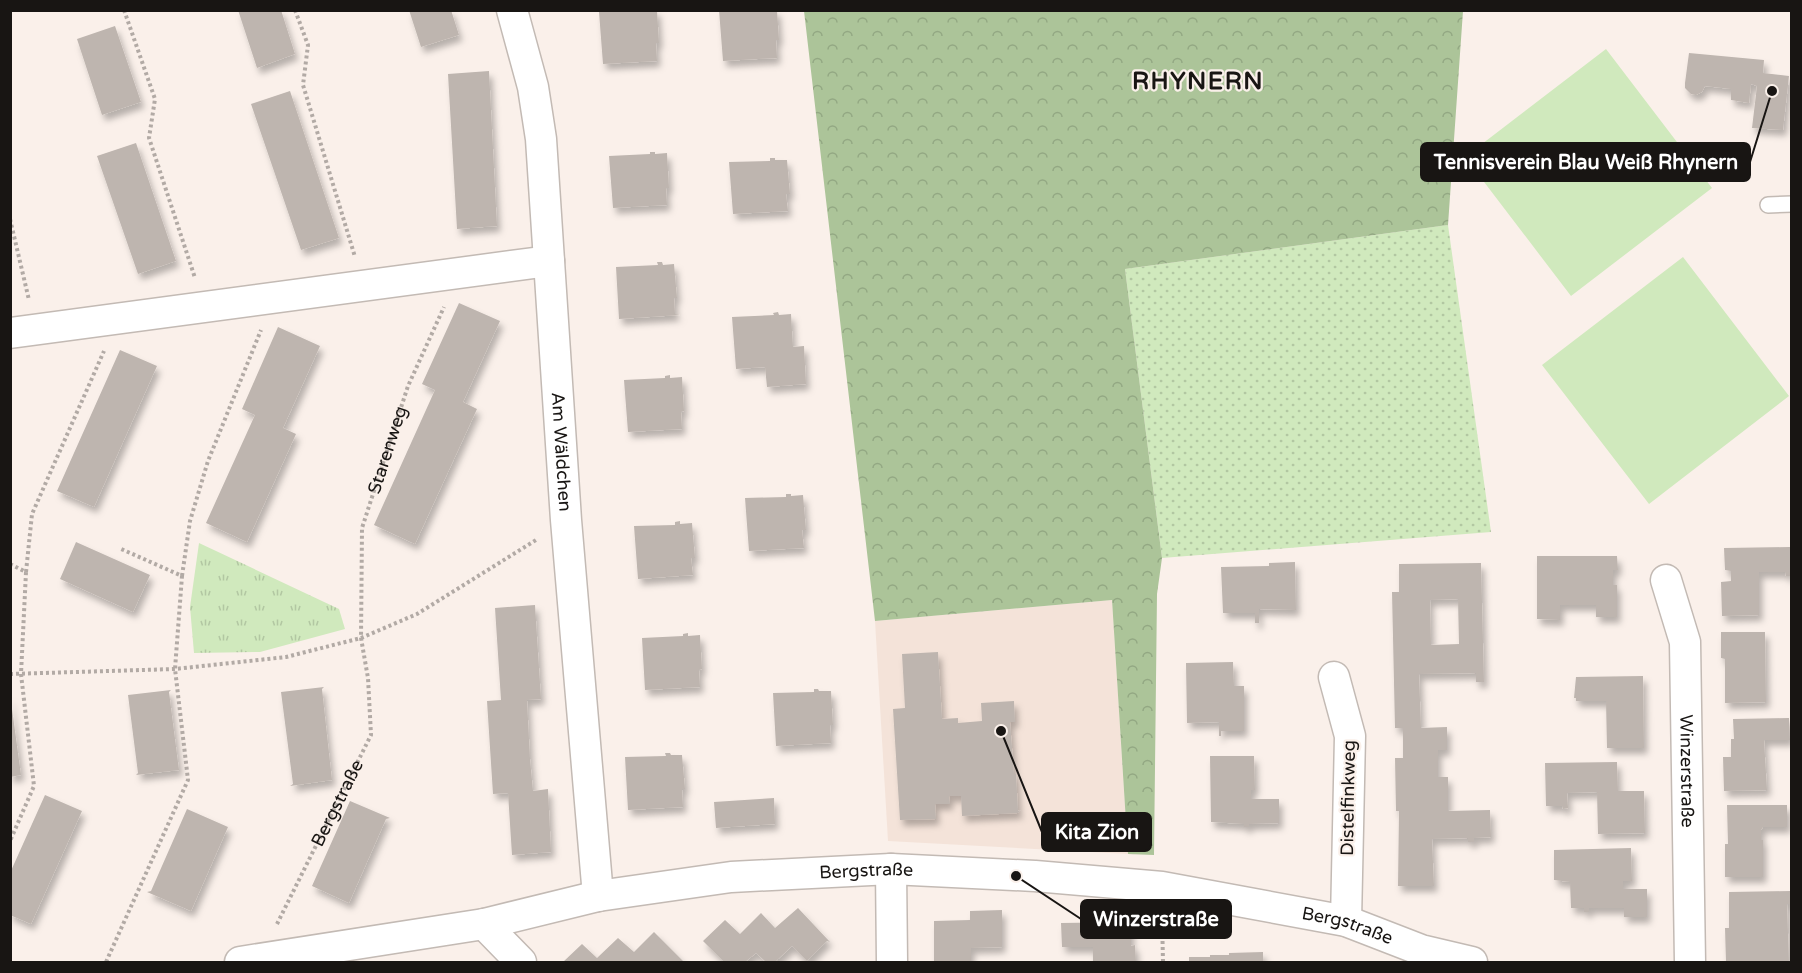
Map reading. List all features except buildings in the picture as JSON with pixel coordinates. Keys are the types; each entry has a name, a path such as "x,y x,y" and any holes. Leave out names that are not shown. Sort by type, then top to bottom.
{"street":[{"name":"Am Wäldchen","path":"513,10 533,87 541,139 566,520 598,896"},
{"path":"23,332 549,261"},
{"name":"Winzerstraße","path":"1666,580 1685,642 1690,963"},
{"name":"Distelfinkweg","path":"1334,676 1350,736 1346,921"},
{"path":"891,869 892,963"},
{"name":"Bergstraße","path":"250,961 484,924 598,896 731,877 891,869 1035,876 1162,887 1346,921 1421,950 1472,963"},
{"path":"484,924 521,963"}],"lane":[{"path":"1768,205 1791,204"}],"path":[{"path":"124,10 155,99 149,138 205,307"},
{"path":"295,10 308,45 303,85 363,286"},
{"path":"10,219 23,332"},
{"name":"Starenweg","path":"361,638 362,528 408,386 458,273"},
{"path":"106,963 188,780 175,669 182,576 190,521 208,461 273,298"},
{"path":"10,841 34,786 21,674 26,572 32,514 118,319"},
{"path":"10,674 175,669 286,657 361,638 417,614 566,520"},
{"path":"119,548 182,576"},
{"path":"10,564 26,572"},
{"name":"Bergstraße","path":"250,961 371,735 368,678 361,638"},
{"path":"1162,887 1163,963"}],"shaded area":[{"path":"1112,600 1128,854 888,841 875,621"}],"green space":[{"path":"804,11 1463,11 1448,225 1125,269 1162,558 1157,594 1154,855 1128,854 1112,600 875,621"},
{"path":"1606,49 1712,188 1571,296 1465,157"},
{"path":"1448,225 1491,532 1162,558 1125,269"},
{"path":"1683,257 1789,396 1649,504 1542,365"},
{"path":"199,543 339,609 345,629 260,652 194,653 190,607"}],"place":[{"name":"Tennisverein Blau Weiß Rhynern","path":"1772,91"},
{"name":"Kita Zion","path":"1001,731"},
{"name":"Winzerstraße","path":"1016,876"}],"district":[{"name":"RHYNERN","path":"1198,81"}]}
